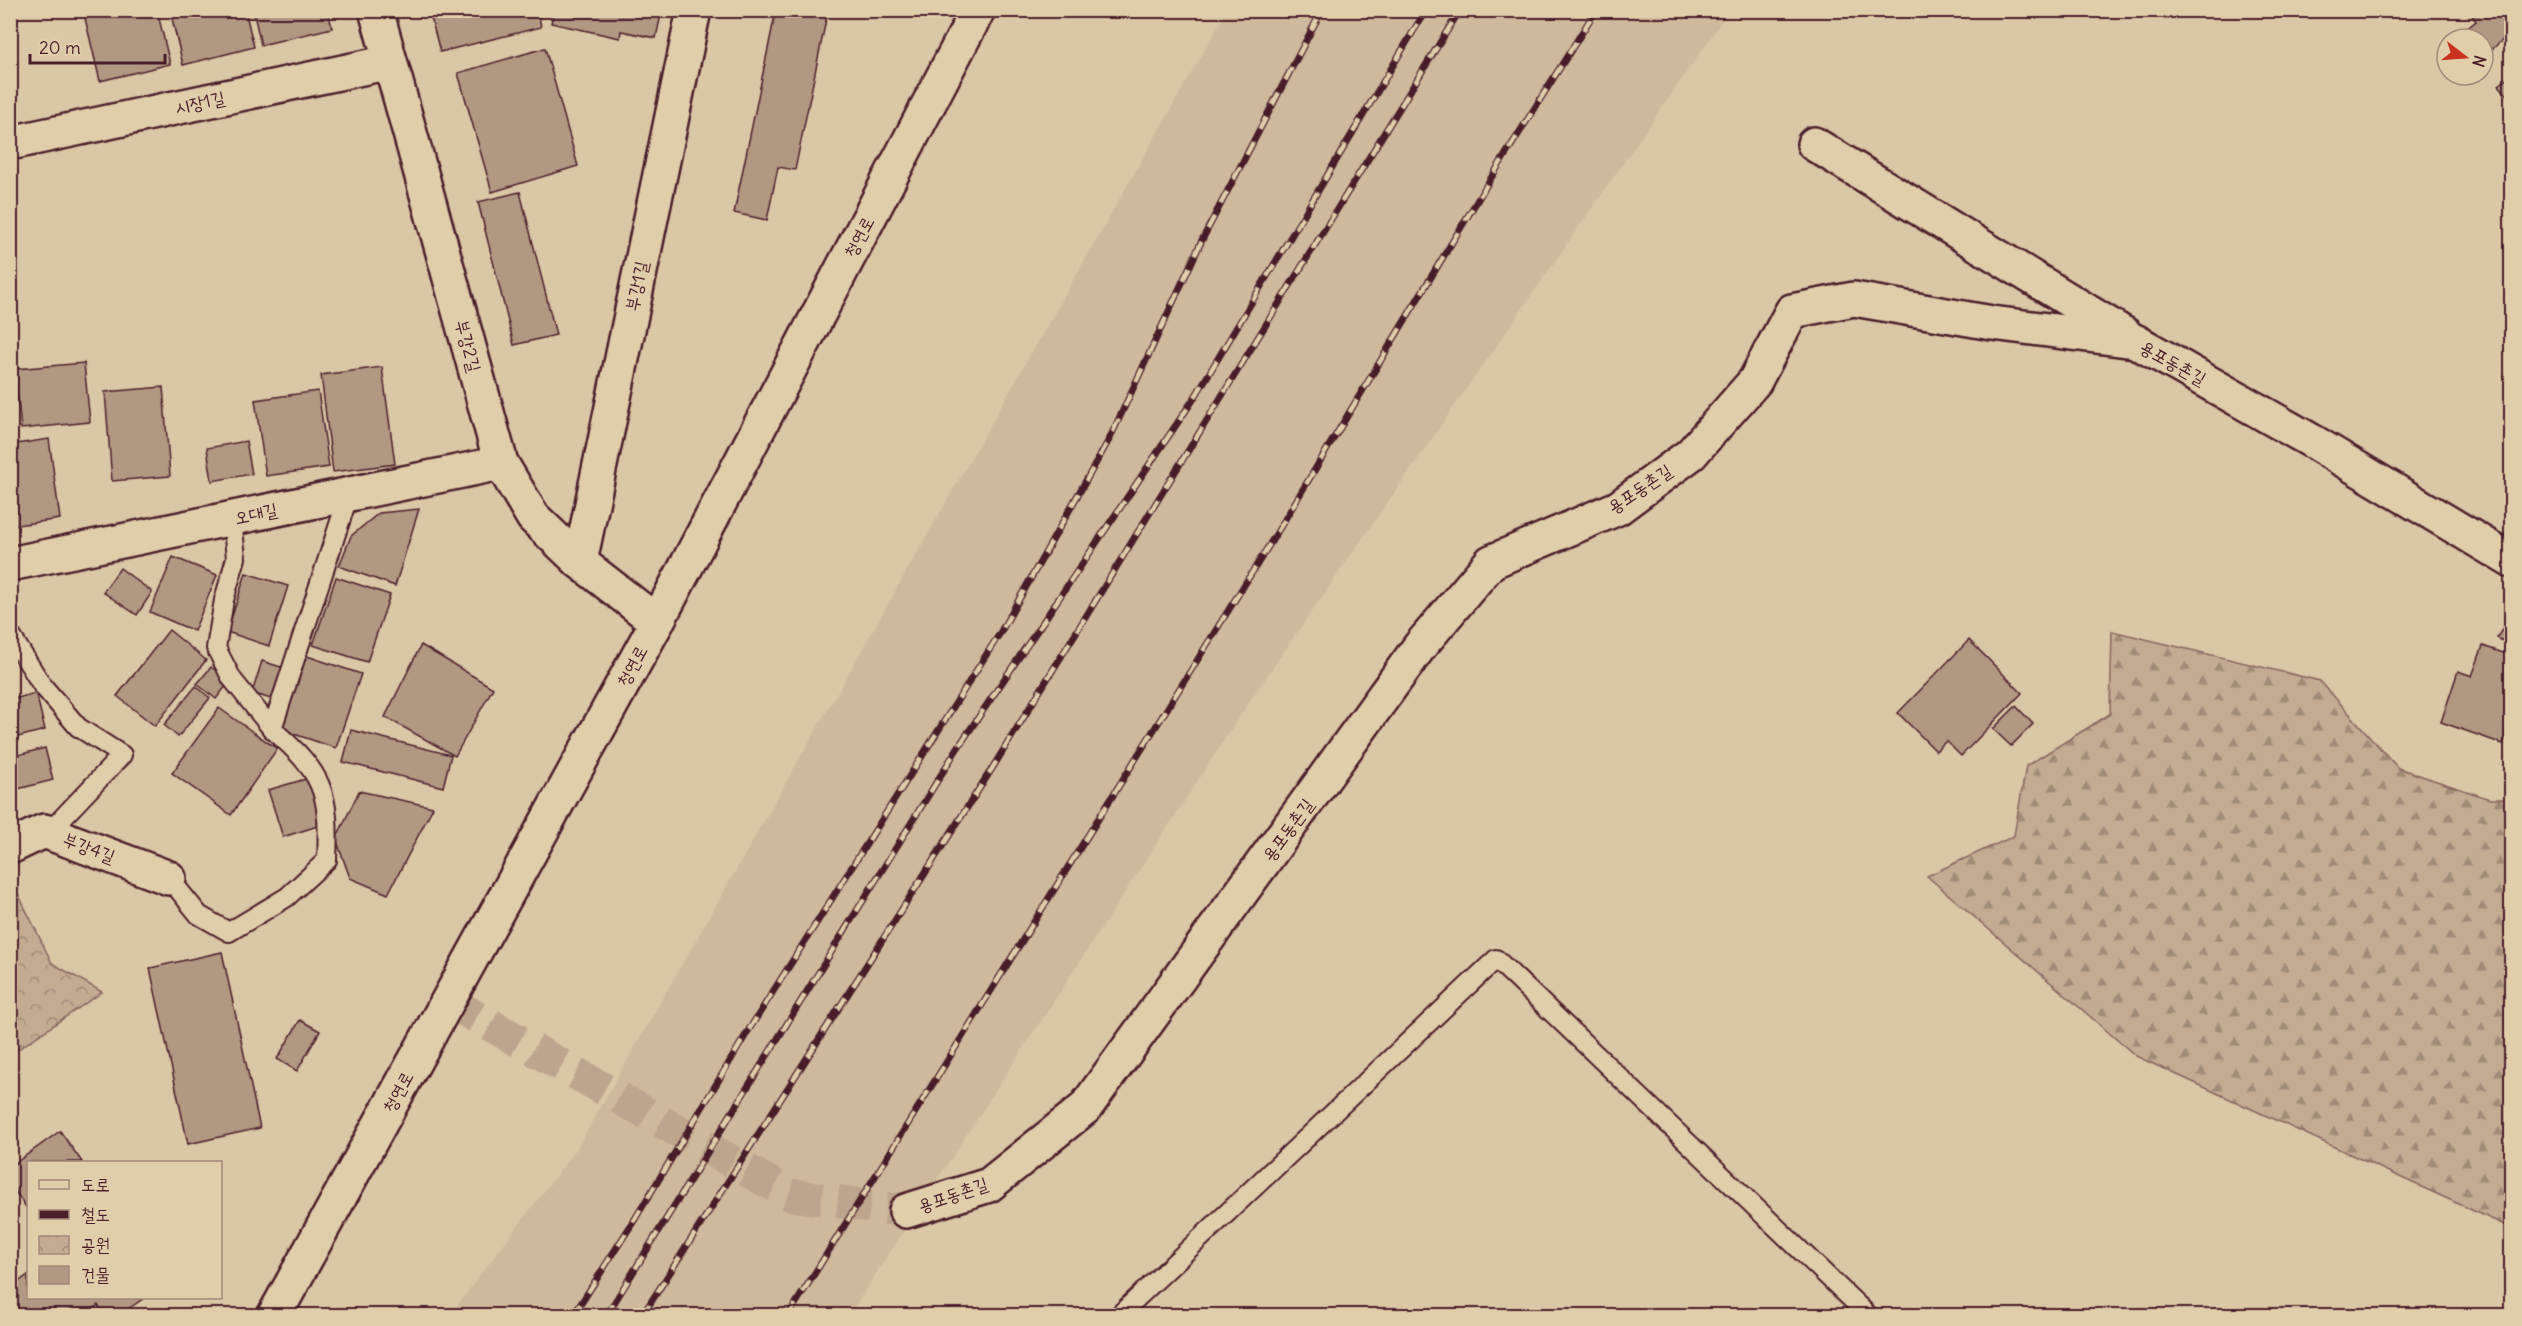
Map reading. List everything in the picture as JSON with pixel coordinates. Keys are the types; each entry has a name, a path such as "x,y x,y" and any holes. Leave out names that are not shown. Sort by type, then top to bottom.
{"street":[{"name":"부강2길","path":"376,10 501,463 533,517 580,562 657,622"},
{"name":"부강1길","path":"580,562 694,10"},
{"name":"청연로","path":"274,1316 657,622 978,10"},
{"name":"시장1길","path":"10,143 390,62"},
{"path":"1814,144 2135,340"},
{"name":"용포동촌길","path":"906,1210 989,1185 1085,1108 1420,646 1491,562 1618,508 1691,454 1755,381 1792,311 1854,299 1992,323 2135,340 2310,440 2511,561"},
{"name":"오대길","path":"10,564 501,463"},
{"name":"부강4길","path":"10,847 44,831 169,878"}],"lane":[{"path":"272,729 349,494"},
{"path":"169,878 199,915 229,932 287,897 327,860 328,825 322,784 300,753 272,729 232,679 216,648 224,600 236,558 232,519"},
{"path":"10,634 42,685 78,727 122,755 48,833"},
{"path":"1118,1316 1496,960 1869,1316"}],"shaded area":[{"path":"1227,11 1729,11 1253,696 849,1315 449,1316 577,1148"}],"green space":[{"path":"2112,631 2320,681 2398,768 2490,799 2511,799 2511,1228 2136,1056 1927,876 2014,836 2026,766 2110,714"},
{"path":"12,881 52,963 102,992 11,1054"}],"building":[{"path":"83,10 157,10 170,64 100,81"},
{"path":"170,10 245,10 254,47 183,65"},
{"path":"253,10 328,10 332,28 261,45"},
{"path":"429,10 542,10 538,11 541,27 440,52"},
{"path":"554,10 662,10 656,38 621,31 620,38 551,23"},
{"path":"776,10 828,10 795,170 778,167 767,220 734,213"},
{"path":"2468,10 2512,10 2512,32 2495,47 2495,27 2469,27 2476,21"},
{"path":"545,48 578,166 492,192 458,73"},
{"path":"2512,75 2512,101 2499,85"},
{"path":"520,192 556,335 514,345 478,202"},
{"path":"84,363 90,422 21,429 15,369"},
{"path":"382,367 395,464 333,472 321,375"},
{"path":"163,387 170,476 112,481 105,392"},
{"path":"318,391 329,467 266,476 255,400"},
{"path":"49,439 60,519 10,526 10,445"},
{"path":"246,441 252,474 212,481 207,448"},
{"path":"419,509 395,586 339,566 351,536 379,513"},
{"path":"173,557 217,575 194,631 150,612"},
{"path":"120,568 152,592 137,615 103,592"},
{"path":"246,573 288,586 269,646 227,632"},
{"path":"336,577 390,595 367,662 313,645"},
{"path":"2512,612 2512,646 2497,638"},
{"path":"169,630 206,660 155,726 117,696"},
{"path":"1969,640 2022,693 1961,756 1946,741 1936,751 1898,713"},
{"path":"421,645 493,688 455,756 385,717"},
{"path":"2483,646 2512,656 2512,719 2503,744 2441,722 2458,671 2472,676"},
{"path":"304,655 361,674 336,748 279,729"},
{"path":"262,661 284,668 274,700 252,693"},
{"path":"211,667 230,681 216,699 197,684"},
{"path":"196,686 210,698 178,737 164,725"},
{"path":"36,693 45,730 10,739 10,700"},
{"path":"2016,706 2033,724 2011,746 1993,729"},
{"path":"219,708 277,749 231,815 172,773"},
{"path":"351,730 451,755 443,787 343,762"},
{"path":"45,748 53,780 10,791 10,757"},
{"path":"309,778 324,824 283,837 268,790"},
{"path":"359,791 433,807 388,894 350,878 336,839"},
{"path":"222,952 260,1128 188,1144 150,968"},
{"path":"300,1020 320,1031 297,1071 277,1059"},
{"path":"60,1131 81,1161 27,1161 27,1209 10,1184 10,1167"},
{"path":"27,1276 27,1299 143,1299 118,1316 105,1316 98,1305 84,1316 10,1316 10,1288"}],"tunnel":[{"path":"448,1001 791,1195 906,1211"}],"railway":[{"path":"573,1316 635,1219 750,1028 1000,633 1110,438 1202,240 1322,10"},
{"path":"606,1316 957,749 1195,397 1426,10"},
{"path":"642,1316 993,767 1460,10"},
{"path":"788,1316 1276,534 1486,186 1596,10"}]}
